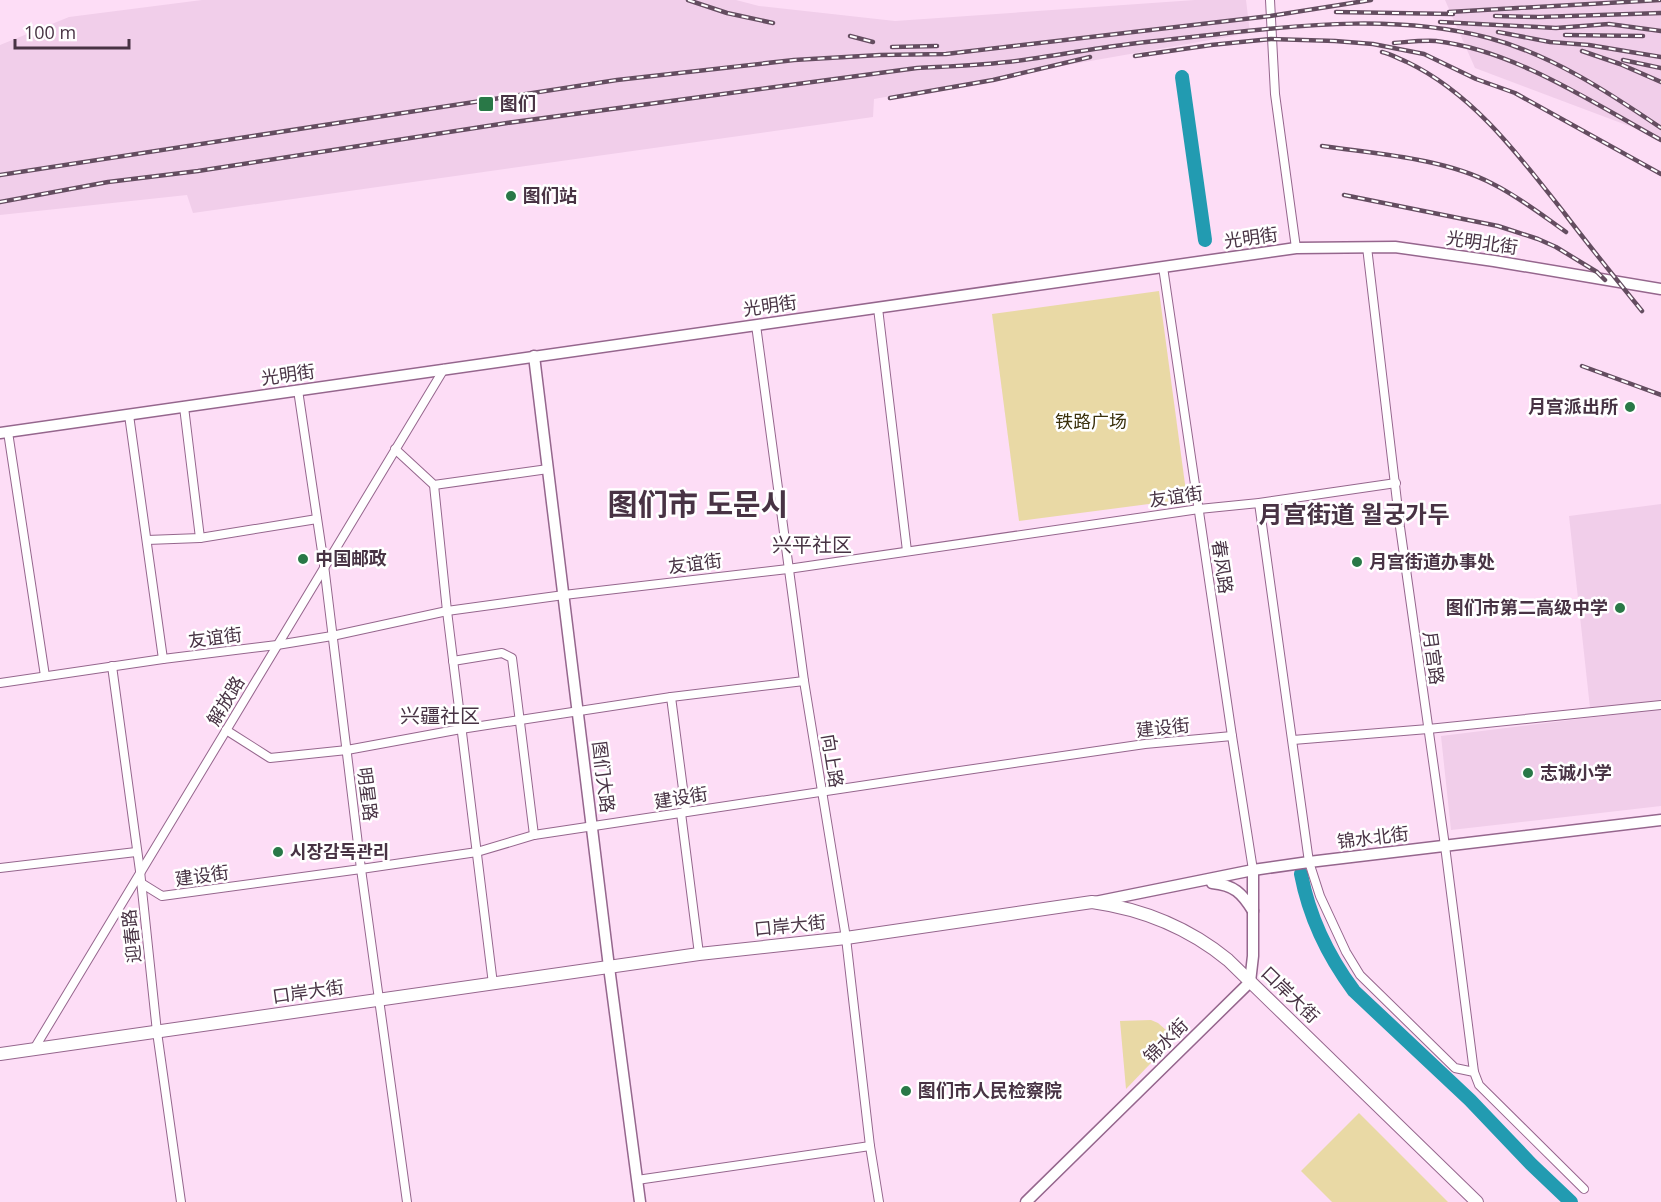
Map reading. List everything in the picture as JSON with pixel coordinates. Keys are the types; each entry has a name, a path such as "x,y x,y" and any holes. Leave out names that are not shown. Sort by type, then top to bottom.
{"highway":[{"name":"口岸大街","path":"0,1054 699,954 846,938 1092,902 1115,905 1139,912 1175,926 1211,945 1477,1202"}],"main road":[{"name":"光明北街","path":"1296,248 1395,247 1661,289"},
{"name":"光明街","path":"4,433 1296,248"},
{"name":"图们大路","path":"534,356 640,1202"},
{"name":"锦水北街","path":"1092,902 1253,870 1661,820"},
{"path":"1250,982 1253,956 1253,870"},
{"path":"1197,882 1224,884 1239,892 1253,912"},
{"name":"锦水街","path":"1026,1202 1250,982"}],"street":[{"name":"光明街","path":"1270,0 1275,94 1296,248"},
{"name":"月宫路","path":"1367,247 1400,526 1474,1072"},
{"name":"春风路","path":"1163,267 1253,870"},
{"path":"878,308 907,550"},
{"name":"向上路","path":"756,325 804,681 846,938 870,1146 879,1202"},
{"name":"解放路","path":"34,1049 444,369"},
{"name":"明星路","path":"298,390 324,566 361,869 407,1202"},
{"path":"184,407 200,538"},
{"path":"129,415 163,659"},
{"path":"4,433 45,676"},
{"path":"395,449 434,485 447,611 493,984"},
{"path":"434,485 548,469"},
{"name":"友谊街","path":"0,683 277,645 332,636 447,611 788,569 907,550 1396,483"},
{"path":"1259,502 1309,862 1320,896 1346,952 1360,975 1455,1068 1474,1072 1479,1085 1584,1189"},
{"path":"147,540 200,538 317,519"},
{"path":"453,661 502,653 512,658 534,835"},
{"name":"迎春路","path":"112,666 140,871 157,1032 181,1202"},
{"path":"226,730 270,758 346,750 461,729 671,697 804,681"},
{"path":"671,697 699,954"},
{"path":"1293,740 1428,729 1661,705"},
{"name":"建设街","path":"141,883 162,897 477,852 534,835 953,771 1134,746 1232,736"},
{"path":"0,868 136,852"},
{"path":"638,1180 870,1146"}],"shaded area":[{"path":"202,0 736,0 759,6 895,21 1195,0 1246,0 1250,33 874,99 873,117 193,213 187,195 0,215 0,45 69,17"},
{"path":"1445,0 1661,0 1661,138 1475,68"},
{"name":"图们市第二高级中学","path":"1661,504 1661,701 1590,708 1569,516"},
{"name":"志诚小学","path":"1661,709 1661,806 1451,830 1441,736"}],"green space":[{"name":"铁路广场","path":"1159,291 1187,499 1019,521 992,314"},
{"path":"1151,1020 1175,1038 1126,1089 1120,1021"},
{"path":"1359,1113 1448,1202 1332,1202 1301,1171"}],"waterway":[{"path":"1182,77 1205,240"},
{"path":"1301,874 1314,920 1336,964 1354,991 1470,1100 1571,1202"}],"railway":[{"path":"688,0 727,13 773,23"},
{"path":"0,175 617,80 794,60 946,54 1270,16 1371,0"},
{"path":"1449,12 1660,0"},
{"path":"1336,12 1453,14"},
{"path":"1495,16 1661,13"},
{"path":"1440,22 1556,28 1609,24 1661,31"},
{"path":"0,202 108,182 198,171 507,123 917,68 1002,63 1141,43 1320,25 1422,26 1489,38 1557,64 1600,88 1661,128"},
{"path":"1498,32 1550,42 1589,45 1661,57"},
{"path":"1565,35 1643,36"},
{"path":"850,36 873,42"},
{"path":"1135,56 1271,39 1373,44 1424,54 1476,79 1515,93 1661,174"},
{"path":"1394,43 1436,41 1465,46 1494,55 1552,80 1661,140"},
{"path":"892,47 937,46"},
{"path":"1582,51 1661,82"},
{"path":"1382,52 1431,75 1475,109 1513,149 1642,311"},
{"path":"890,98 993,80 1090,57"},
{"path":"1623,60 1661,68"},
{"path":"1322,146 1409,158 1474,175 1530,206 1566,232"},
{"path":"1344,195 1498,226 1538,239 1556,247 1597,272 1605,280"},
{"path":"1582,366 1661,395"}],"place":[{"name":"图们","path":"486,104"},
{"name":"图们站","path":"511,196"},
{"name":"月宫派出所","path":"1630,407"},
{"name":"中国邮政","path":"303,559"},
{"name":"月宫街道办事处","path":"1357,562"},
{"name":"图们市第二高级中学","path":"1620,608"},
{"name":"志诚小学","path":"1528,773"},
{"name":"시장감독관리","path":"278,852"},
{"name":"图们市人民检察院","path":"906,1091"}],"district":[{"name":"图们市 도문시","path":"698,505"},
{"name":"月宫街道 월궁가두","path":"1354,515"},
{"name":"兴平社区","path":"812,545"},
{"name":"兴疆社区","path":"440,716"}]}
